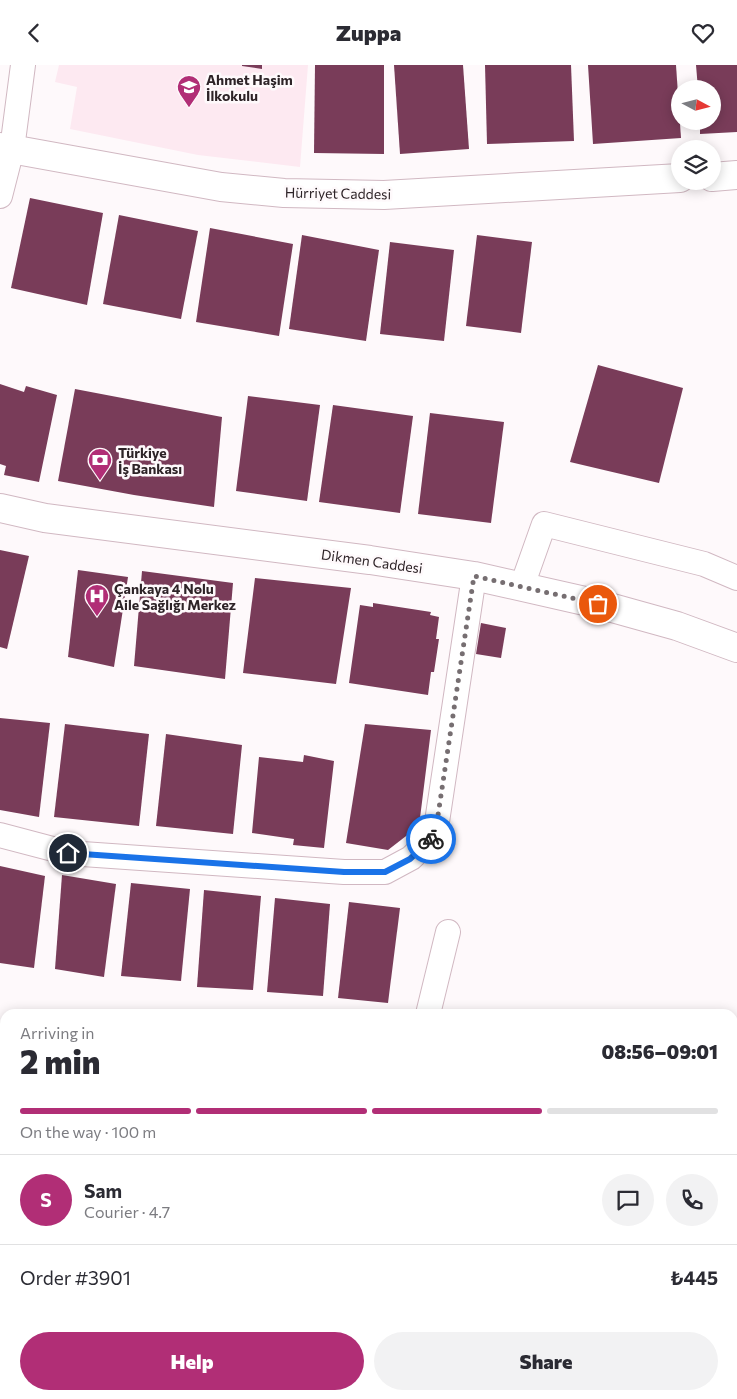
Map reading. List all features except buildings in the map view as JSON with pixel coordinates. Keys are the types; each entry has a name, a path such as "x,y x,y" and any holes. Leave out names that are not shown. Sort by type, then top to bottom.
{"main road":[{"name":"Hürriyet Caddesi","path":"6,148 221,187 284,193 384,195 671,179"},
{"path":"721,176 737,175"},
{"name":"Dikmen Caddesi","path":"0,508 45,518 370,560 474,576 598,604 677,626 737,648"}],"street":[{"path":"0,196 6,148 23,65"},
{"path":"522,587 544,523 704,564 737,578"},
{"path":"0,835 68,853 344,872 385,872 410,859 435,835 474,576"},
{"path":"429,1009 448,932"}],"shaded area":[{"name":"Ahmet Haşim İlkokulu","path":"59,65 308,65 300,167 198,155 70,129 77,87 55,82"}],"way so far":[{"path":"431,839 435,835 474,576 598,604"}],"place":[{"name":"Ahmet Haşim İlkokulu","path":"189,108"},
{"name":"Türkiye İş Bankası","path":"100,481"},
{"name":"Çankaya 4 Nolu Aile Sağlığı Merkez","path":"97,617"}],"route":[{"path":"68,853 344,872 385,872 410,859 431,839"}]}
